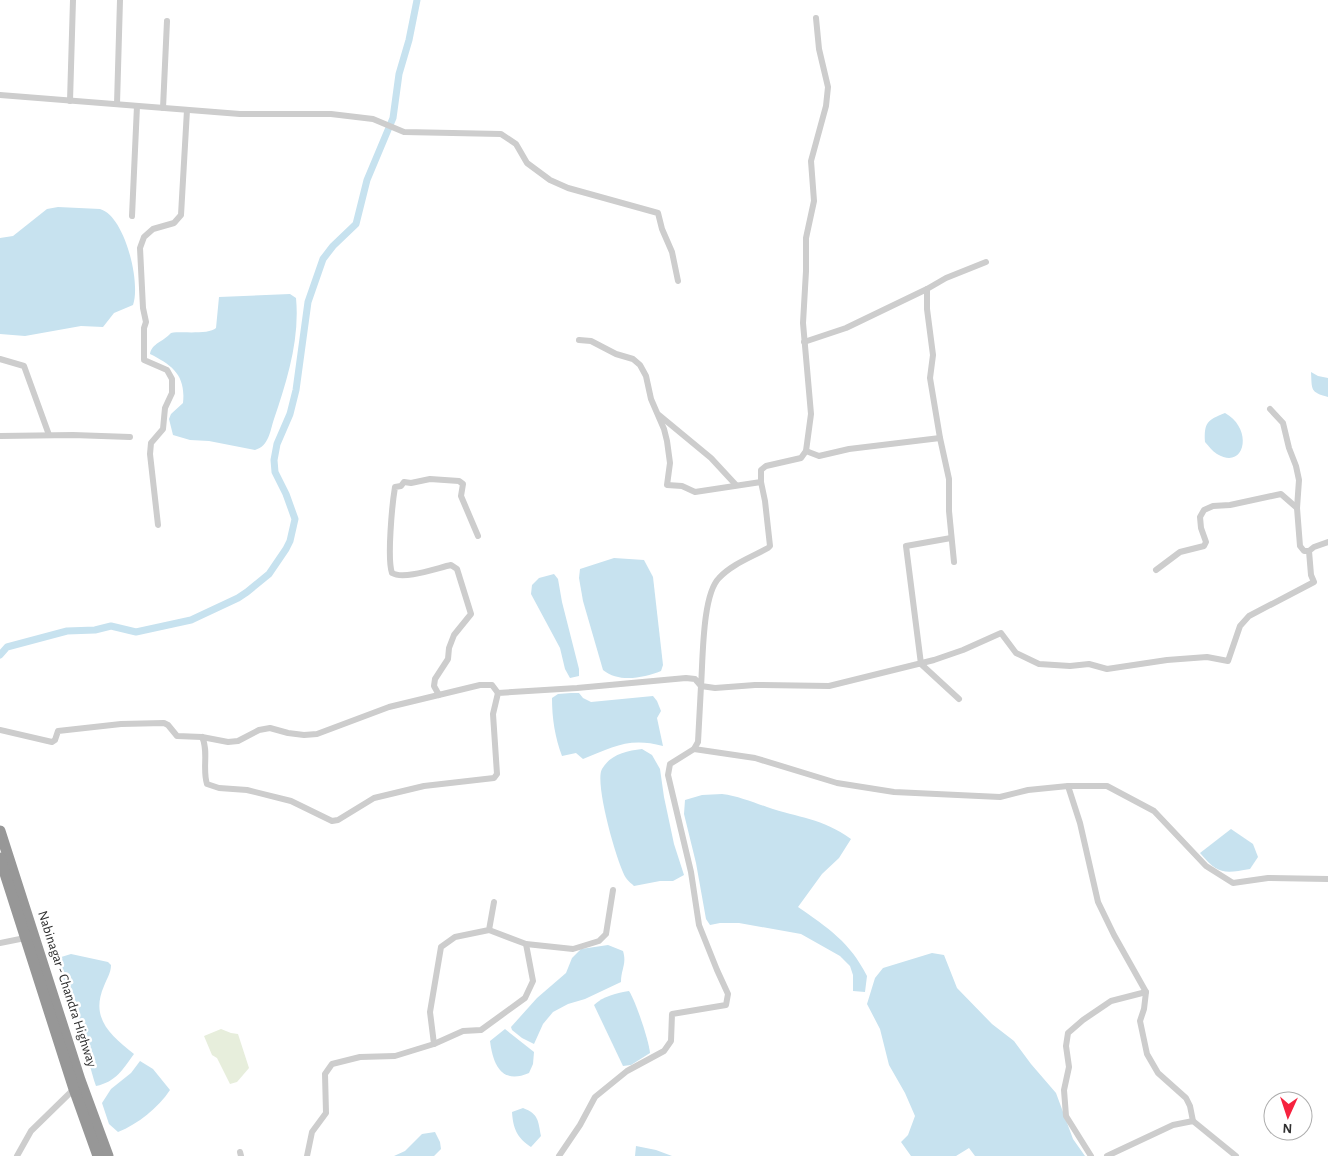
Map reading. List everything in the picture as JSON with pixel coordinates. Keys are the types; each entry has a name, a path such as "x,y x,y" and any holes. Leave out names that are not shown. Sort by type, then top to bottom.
{"highway":[{"name":"Nabinagar - Chandra Highway","path":"0,831 19,902 108,1156"},
{"name":"Nabinagar - Chandra Highway","path":"0,858 19,902 25,938 98,1156"}],"street":[{"path":"70,101 73,0"},
{"path":"117,104 120,0"},
{"path":"559,1156 580,1125 595,1096 627,1071 664,1051 671,1042 672,1014 726,1005 728,994 699,925 691,872 668,775 670,764 694,749 698,742 707,606 714,583 720,576 736,565 770,546 761,470 796,460 804,455 806,450 810,414 803,323 806,238 814,201 811,161 826,106 827,94 826,78 819,50 816,18"},
{"path":"163,108 167,21"},
{"path":"0,95 240,114 331,114 372,119 404,132 501,134 516,144 527,163 550,180 568,188 658,213 662,229 672,252 678,281"},
{"path":"132,216 137,106"},
{"path":"158,525 150,454 151,443 163,429 165,408 172,393 172,379 167,370 144,360 144,328 146,322 143,308 140,248 144,237 153,229 174,223 181,215 187,110"},
{"path":"804,342 846,328 946,278 986,262"},
{"path":"927,288 927,309 933,355 930,378 949,479 951,538 954,562"},
{"path":"578,340 591,341 610,351 633,359 640,365 646,376 651,399 667,441 670,463 667,486 682,486 695,492 761,482"},
{"path":"0,359 24,366 50,435"},
{"path":"1270,409 1283,423 1296,466 1299,480 1297,508 1300,546 1304,550 1309,551"},
{"path":"657,414 711,458 736,485"},
{"path":"0,436 130,437"},
{"path":"806,450 819,456 849,449 940,438"},
{"path":"439,695 434,686 435,679 448,659 449,648 454,635 472,614 457,569 454,566 451,565 409,575 400,576 392,573 390,552 394,488 401,486 404,482 411,483 430,479 459,481 463,484 461,496 478,536"},
{"path":"1156,570 1180,552 1204,546 1206,542 1201,528 1200,517 1204,510 1213,506 1230,505 1281,494 1297,508"},
{"path":"951,538 906,546 921,664 959,699"},
{"path":"1309,551 1328,542"},
{"path":"498,693 686,678 696,679 701,686 715,688 755,685 829,686 921,664 963,650 1001,634 1016,653 1039,664 1070,666 1089,664 1107,669 1167,660 1206,657 1228,661 1240,626 1249,616 1314,582 1311,575 1309,551"},
{"path":"0,730 52,742 55,740 58,731 121,724 164,723 177,736 238,742 259,730 270,728 288,734 318,734 389,707 480,685 492,685 498,693"},
{"path":"202,737 205,745 205,776 207,784 219,788 247,790 290,801 332,821 338,820 374,798 424,786 494,778 496,774 493,714 498,693"},
{"path":"694,749 755,758 837,783 894,792 1000,797 1028,790 1068,786 1107,786 1154,811 1206,866 1233,883 1268,878 1328,879"},
{"path":"1068,786 1080,822 1098,902 1146,992 1140,1021 1147,1054 1158,1073 1186,1098 1193,1121 1236,1156"},
{"path":"434,1044 430,1012 441,947 455,937 489,930 526,944 572,949 599,941 606,934 613,890"},
{"path":"489,930 494,902"},
{"path":"0,943 25,938"},
{"path":"307,1156 312,1132 326,1114 325,1074 332,1064 360,1057 395,1056 434,1044 463,1031 481,1030 525,998 533,981 526,944"},
{"path":"1091,1156 1066,1116 1064,1090 1069,1067 1066,1046 1068,1033 1111,1001 1146,992"},
{"path":"17,1156 31,1131 74,1089"},
{"path":"1107,1156 1174,1125 1193,1121"}],"green space":[{"path":"221,1029 238,1034 249,1068 237,1082 230,1084 217,1058 212,1055 204,1036"}],"water":[{"path":"58,207 100,209 109,214 117,224 124,237 133,267 135,295 133,305 114,313 103,327 81,326 25,336 0,334 0,238 13,236 47,209"},
{"path":"290,294 296,298 297,313 294,344 283,390 266,442 255,450 209,441 190,440 173,435 169,419 171,414 183,403 182,385 180,378 171,367 150,354 153,347 171,333 202,332 216,328 219,297"},
{"path":"1311,372 1328,378 1328,397 1315,392"},
{"path":"1225,413 1234,420 1243,437 1239,453 1234,457 1227,458 1217,454 1205,442 1205,430 1210,420"},
{"path":"614,558 644,560 653,577 663,665 661,671 647,676 616,677 603,670 583,601 579,578 580,569"},
{"path":"554,574 558,579 579,669 579,676 570,678 565,669 560,648 531,594 532,585 539,578"},
{"path":"579,693 583,698 591,702 653,696 661,711 657,718 663,746 651,743 631,743 613,747 583,759 576,753 562,756 554,728 552,698 558,694"},
{"path":"642,749 652,755 660,769 674,844 684,875 673,881 660,881 634,886 626,878 622,870 612,841 600,777 602,769 614,757 625,752"},
{"path":"722,794 810,819 830,827 851,839 839,858 822,874 798,907 829,929 846,945 867,976 865,992 853,991 853,975 850,966 840,956 801,934 739,923 710,925 706,919 696,863 684,814 685,800 702,795"},
{"path":"1231,829 1253,844 1258,857 1250,869 1233,872 1222,871 1212,865 1200,853"},
{"path":"608,945 623,951 624,960 621,982 553,1012 543,1024 534,1044 512,1030 511,1027 537,998 566,973 572,958 581,949"},
{"path":"932,953 944,955 957,988 992,1024 1014,1041 1056,1093 1073,1139 1085,1156 975,1156 969,1148 956,1156 911,1156 901,1142 908,1135 915,1116 905,1093 889,1065 880,1029 867,1004 875,978 883,968"},
{"path":"71,954 108,962 111,965 110,973 100,997 101,1017 110,1033 134,1054 114,1078 96,1086 70,1012 59,971 58,958"},
{"path":"629,991 642,1022 650,1053 631,1065 623,1066 594,1005 606,997"},
{"path":"505,1029 534,1052 533,1064 529,1073 512,1076 505,1074 496,1064 490,1041"},
{"path":"140,1061 153,1069 170,1090 147,1115 133,1125 118,1132 109,1124 102,1103 111,1089 131,1073"},
{"path":"523,1108 535,1116 539,1126 541,1136 531,1147 519,1136 513,1123 512,1112"},
{"path":"435,1132 441,1149 434,1156 394,1156 405,1151 422,1134"},
{"path":"636,1146 656,1150 672,1156 635,1156"}],"waterway":[{"path":"0,655 7,647 67,631 95,630 111,626 136,632 191,620 247,592 269,574 286,549 290,541 295,519 286,494 275,472 274,460 277,444 290,414 296,390 308,302 323,259 333,246 356,224 367,180 393,118 399,74 409,40 417,0"}]}
